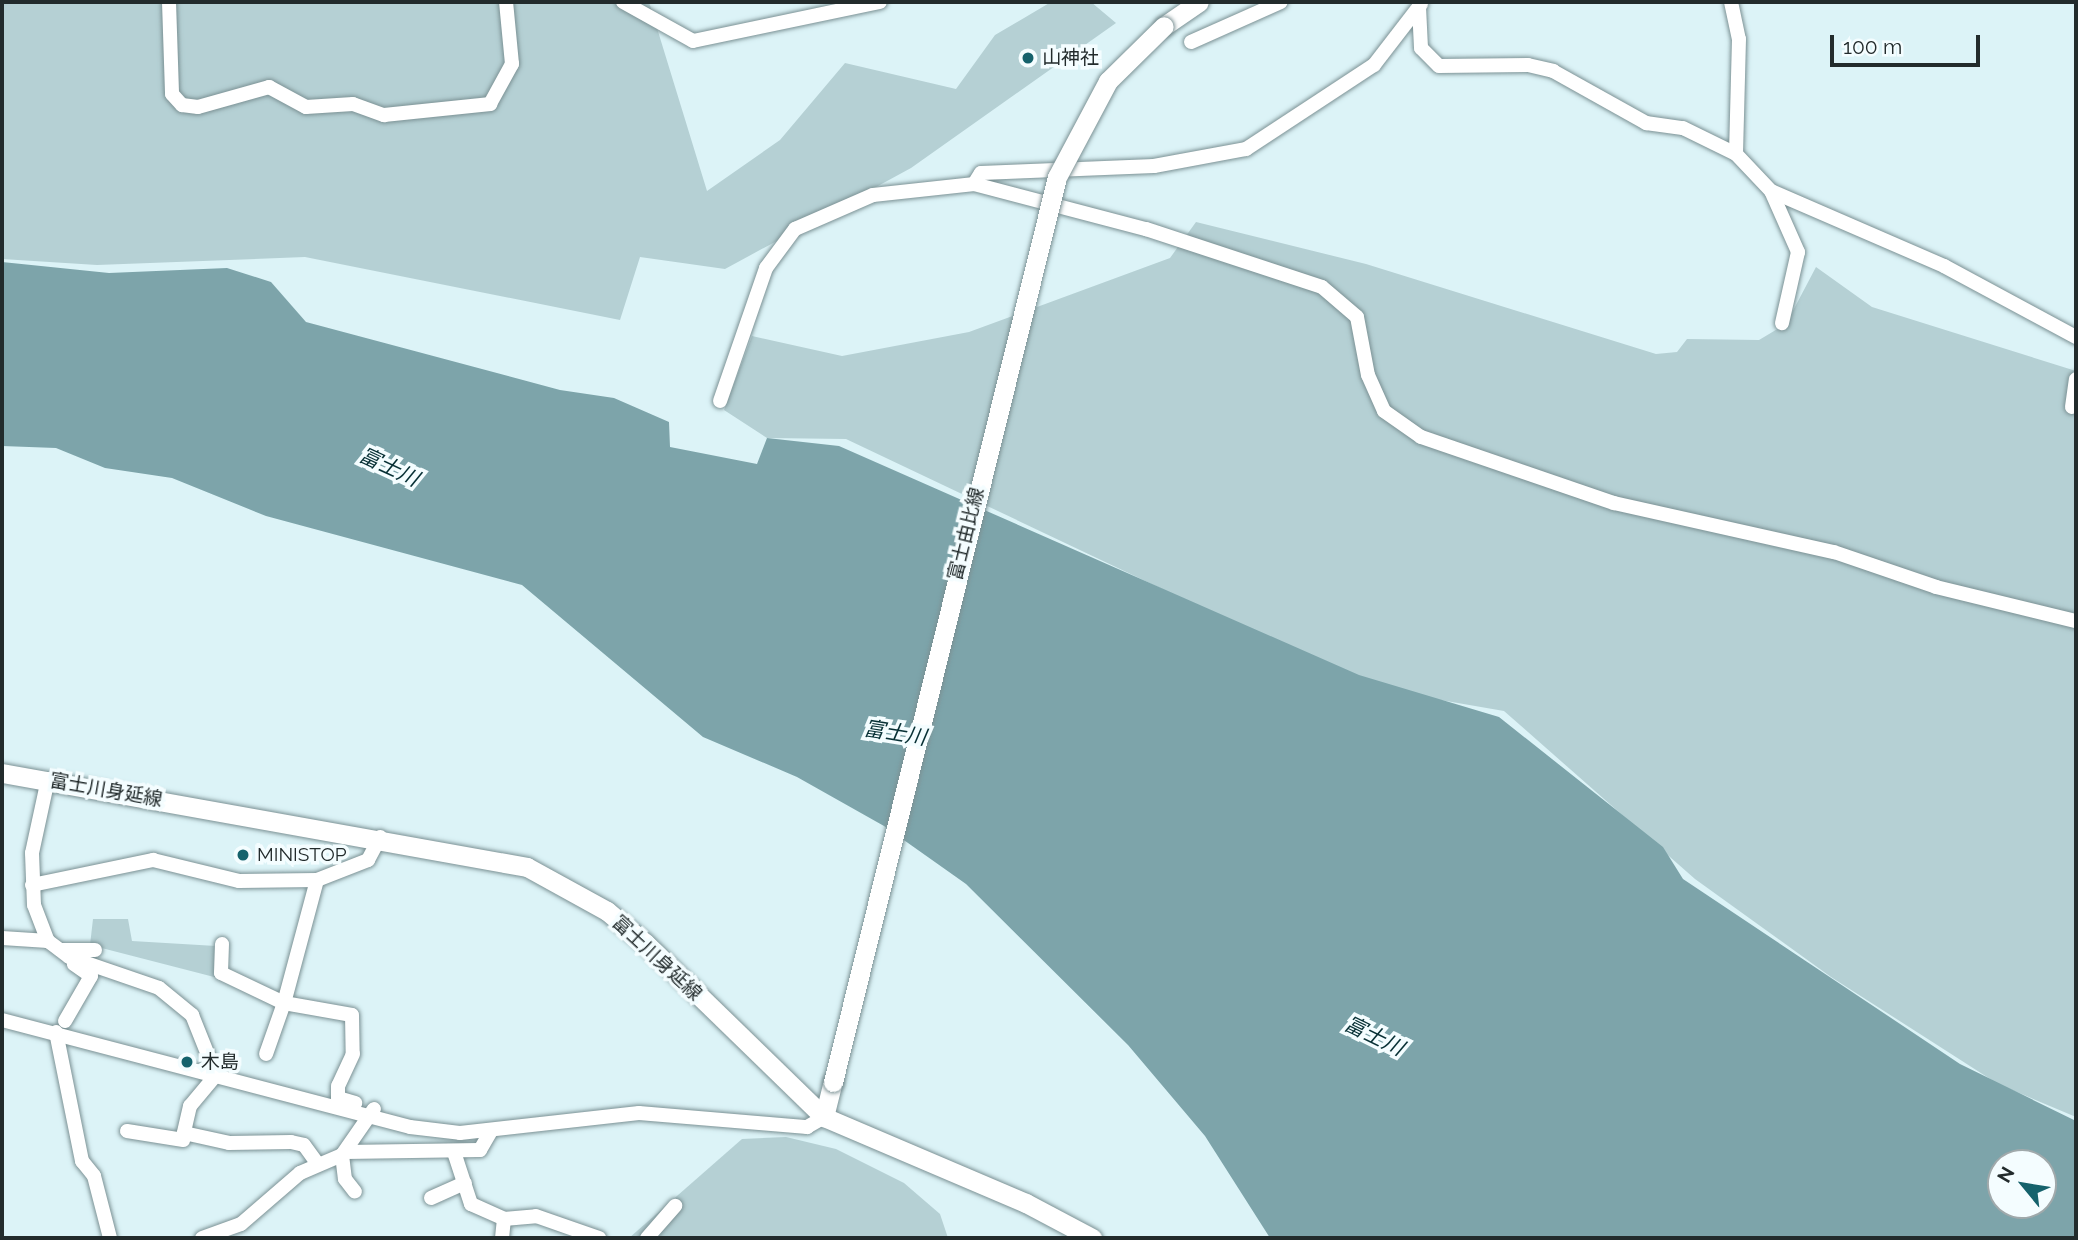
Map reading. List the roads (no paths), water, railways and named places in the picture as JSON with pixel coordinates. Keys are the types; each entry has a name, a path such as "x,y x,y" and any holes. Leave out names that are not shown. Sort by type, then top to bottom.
{"main road":[{"name":"富士由比線","path":"824,1116 1057,177 1108,81 1164,26 1199,2"},
{"name":"富士川身延線","path":"2,773 380,837 527,867 565,886 645,943 746,1044 824,1116 1026,1203 1092,1238"}],"street":[{"path":"169,2 172,94 182,105 198,107 269,87 306,107 354,104 384,115 491,104 512,64 514,37 506,2"},
{"path":"623,2 693,41 880,2"},
{"path":"1191,42 1281,2"},
{"path":"1731,2 1739,39 1736,154"},
{"path":"1421,4 1421,48 1439,66 1528,65 1553,71 1646,123 1683,128 1736,154 1771,191 1798,252 1782,323"},
{"path":"974,184 981,173 1154,166 1246,149 1374,65 1421,4"},
{"path":"720,401 766,268 795,229 873,195 974,184 1146,229 1322,287 1357,317 1368,375 1384,411 1421,437 1615,503 1834,552 1936,587 2076,621"},
{"path":"1771,191 1944,266 2076,337"},
{"path":"2072,407 2076,379"},
{"path":"48,779 32,885 48,941"},
{"path":"32,885 153,860 239,881 317,880 368,860 380,837"},
{"path":"266,1054 284,1003 317,880"},
{"path":"2,938 48,941 91,976 61,1027 82,1161 94,1176 110,1238"},
{"path":"222,944 221,973 284,1003 352,1015 352,1054 338,1098 374,1109 371,1118 344,1153 345,1179 355,1192"},
{"path":"65,954 95,950"},
{"path":"65,954 159,988 184,1005 215,1058 216,1074 190,1106 184,1133 229,1143 291,1142 304,1145 317,1163"},
{"path":"2,1020 61,1027 371,1118 460,1133 639,1113 783,1128 807,1127 824,1116"},
{"path":"202,1238 241,1224 317,1163 344,1153 480,1150 491,1130"},
{"path":"127,1131 183,1140"},
{"path":"454,1152 471,1204 504,1219 536,1216 598,1238"},
{"path":"431,1198 465,1183"},
{"path":"647,1238 675,1206"},
{"path":"502,1238 504,1219"}],"water":[{"name":"富士川","path":"2,262 109,273 227,268 271,282 306,322 560,390 614,398 669,422 670,447 757,464 767,438 839,446 1359,675 1499,717 1663,847 1683,879 1960,1064 2076,1121 2076,1238 1270,1238 1205,1136 1128,1045 966,884 884,826 797,777 703,737 522,585 266,516 172,478 105,468 56,448 2,446"}],"place":[{"name":"山神社","path":"1028,58"},
{"name":"MINISTOP","path":"243,855"},
{"name":"木島","path":"187,1062"}]}
